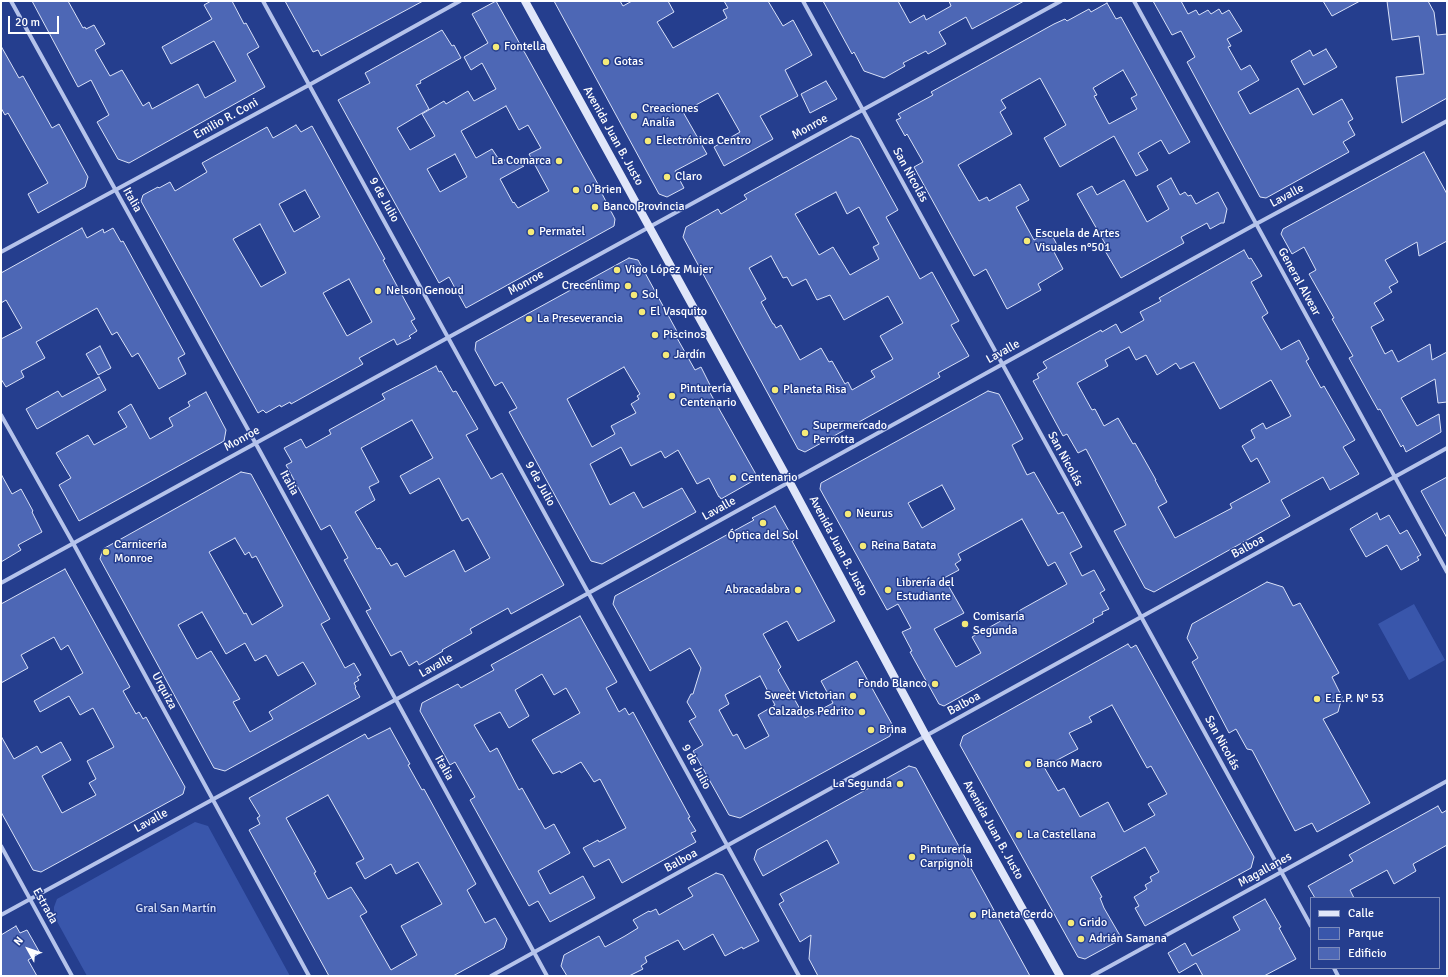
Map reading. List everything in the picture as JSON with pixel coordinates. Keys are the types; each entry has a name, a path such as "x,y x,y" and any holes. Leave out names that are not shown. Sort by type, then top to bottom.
{"main road":[{"name":"Avenida Juan B. Justo","path":"525,1 789,481 926,736 1060,976"}],"street":[{"name":"Italia","path":"11,1 256,444 547,976"},
{"name":"9 de Julio","path":"263,1 799,976"},
{"name":"Emilio R. Coni","path":"1,252 116,191 460,1"},
{"name":"San Nicolás","path":"803,1 1310,924"},
{"name":"Monroe","path":"1,583 1061,1"},
{"name":"General Alvear","path":"1134,1 1447,572"},
{"name":"Lavalle","path":"1,915 395,700 1256,224 1447,121"},
{"name":"Urquiza","path":"1,415 309,976"},
{"name":"Balboa","path":"490,976 1447,448"},
{"name":"Magallanes","path":"1092,976 1447,781"},
{"name":"Estrada","path":"1,846 72,976"}],"green space":[{"path":"1414,604 1445,660 1409,680 1378,624"},
{"name":"Gral San Martín","path":"195,822 208,826 290,976 87,976 54,916 54,907 57,899"}],"building":[{"path":"32,1 68,1 83,28 85,27 86,29 94,25 105,44 95,50 110,76 122,70 143,106 149,102 152,109 198,84 205,98 236,81 214,41 171,64 162,47 212,19 204,5 211,1 232,1 244,24 246,23 259,47 247,54 265,87 129,163 118,159 97,122 109,115 91,80 78,87"},
{"path":"285,1 423,1 321,56 318,50 313,52"},
{"path":"496,1 599,186 615,219 614,226 466,308 449,277 439,283 338,100 370,83 365,73 442,30 452,46 454,45 461,58 420,81 421,83 416,85 429,109 397,128 410,150 435,136 422,114 444,101 446,104 468,91 474,101 496,89 482,63 471,70 464,57 488,43 472,14","holes":["506,106 519,130 528,125 541,148 529,154 549,191 518,208 514,202 513,203 500,179 524,166 498,158 492,149 476,158 461,131","455,154 467,177 440,192 427,169"]},
{"path":"554,1 620,1 623,6 632,1 668,1 674,12 657,22 673,48 727,18 723,10 728,8 724,1 768,1 783,26 793,20 812,55 785,70 798,96 760,116 773,139 724,166 714,147 740,132 718,93 683,112 707,154 675,171 684,188 667,197 659,194"},
{"path":"823,1 898,1 910,23 924,15 926,20 951,6 949,1 1024,1 972,29 966,17 939,32 946,44 928,54 926,51 903,63 905,66 884,78 864,71 854,52 852,54"},
{"path":"1153,1 1181,1 1188,14 1196,10 1199,15 1208,10 1211,14 1219,9 1222,14 1229,10 1242,31 1227,39 1231,46 1228,47 1241,70 1250,65 1259,80 1238,92 1250,114 1298,88 1313,115 1342,99 1353,119 1348,122 1355,135 1343,142 1349,152 1266,198 1260,197 1187,62 1195,57 1181,31 1172,35"},
{"path":"1323,1 1360,1 1332,16"},
{"path":"1387,1 1428,1 1434,12 1437,35 1447,34 1447,98 1402,123 1396,77 1424,74 1419,36 1392,40"},
{"path":"1107,3 1116,19 1121,17 1190,142 1169,154 1161,140 1138,153 1148,170 1136,176 1114,136 1060,167 1044,138 1066,125 1040,78 1001,100 1006,108 1000,112 1012,134 958,165 979,201 987,197 989,201 1020,184 1029,200 1016,207 1034,240 1050,231 1059,249 1054,252 1063,269 1038,284 1041,290 1007,309 986,269 974,276 914,167 923,162 907,134 905,136 896,120 901,118 898,114 933,95 931,92 1054,24 1065,19 1067,21 1089,9 1091,12","holes":["1123,70 1137,95 1131,98 1137,109 1109,124 1094,96 1097,95 1093,88"]},
{"path":"1,46 19,78 23,76 52,128 59,124 88,177 85,187 38,213 28,194 48,183 8,113 5,115 1,108"},
{"path":"1326,49 1337,67 1304,85 1291,61 1310,50 1313,56"},
{"path":"826,81 837,99 810,113 801,94"},
{"path":"296,125 301,132 312,126 385,259 383,260 415,319 411,321 417,331 409,336 411,338 397,345 394,339 359,358 363,364 291,404 290,402 281,407 280,405 266,413 263,410 258,413 141,201 143,195 170,182 175,191 207,172 202,163 267,127 273,138","holes":["305,190 320,217 294,232 279,204","260,224 286,273 261,287 233,239","349,279 372,322 347,336 323,293"]},
{"path":"851,136 859,139 898,210 886,217 920,279 932,272 959,321 951,325 969,356 938,373 940,377 805,452 798,449 683,237 686,227 718,209 721,214 747,199 744,195","holes":["836,192 847,214 859,207 879,244 873,247 879,259 850,275 833,247 819,255 795,214","771,256 783,278 787,277 792,286 806,279 817,300 830,295 844,320 888,296 903,323 880,336 893,359 871,371 875,377 852,390 848,382 845,384 832,361 829,362 821,348 800,360 781,325 776,328 773,324 761,302 766,299 749,268"]},
{"path":"1424,152 1447,194 1447,241 1419,256 1417,242 1385,260 1398,282 1389,287 1392,292 1374,303 1384,320 1371,327 1385,354 1392,350 1398,362 1430,344 1432,360 1447,352 1447,402 1438,403 1435,379 1401,398 1417,426 1439,414 1441,432 1406,452 1403,445 1401,447 1380,409 1378,410 1349,358 1353,356 1332,319 1334,318 1309,274 1316,270 1304,247 1292,254 1281,234 1283,229"},
{"path":"1171,178 1180,195 1185,192 1188,196 1191,195 1196,204 1218,192 1227,209 1224,223 1210,229 1207,223 1181,237 1184,243 1121,278 1104,249 1107,247 1077,194 1092,186 1097,195 1124,180 1147,222 1169,209 1157,186"},
{"path":"82,228 87,238 103,229 104,233 113,228 121,242 123,241 185,354 178,358 186,374 159,389 138,353 132,357 117,332 112,335 97,308 36,342 45,358 21,371 24,377 6,387 1,379 1,339 22,328 6,300 1,303 1,273"},
{"path":"1244,250 1249,259 1251,258 1262,276 1251,282 1268,313 1262,317 1281,350 1299,340 1309,359 1306,361 1321,388 1324,386 1355,440 1343,447 1359,474 1330,490 1323,477 1281,500 1290,516 1154,592 1145,588 1114,531 1126,525 1086,449 1078,453 1067,434 1063,436 1033,381 1039,378 1037,374 1047,368 1043,362 1101,330 1102,332 1116,324 1121,333 1144,320 1140,312 1161,301 1159,298","holes":["1129,347 1136,360 1146,355 1157,375 1176,363 1180,369 1194,362 1220,409 1271,380 1291,416 1266,429 1263,423 1251,430 1255,438 1242,446 1251,462 1257,458 1270,482 1230,504 1232,508 1175,538 1158,507 1167,502 1135,443 1133,444 1118,418 1104,426 1095,409 1092,410 1077,383 1108,366 1105,360"]},
{"path":"629,258 638,260 680,337 677,338 695,370 701,367 712,389 709,391 758,478 721,499 709,478 697,484 678,450 665,458 661,451 631,466 621,447 590,464 610,505 634,492 643,508 682,488 696,512 602,564 591,561 509,412 517,408 502,382 495,386 475,350 476,342","holes":["624,367 640,394 637,396 639,399 631,404 636,413 611,426 615,434 592,447 567,399"]},
{"path":"100,346 111,368 98,375 86,354"},
{"path":"436,366 439,372 441,371 453,392 456,391 478,429 466,435 491,479 502,473 564,585 511,614 508,608 470,629 472,633 419,665 417,661 409,666 401,651 391,656 366,611 371,609 344,560 348,558 330,525 321,530 286,465 292,462 284,448 301,439 306,448 331,434 329,430 385,399 382,394","holes":["412,420 433,458 400,476 410,494 439,478 462,521 468,518 490,558 465,572 454,550 405,577 397,563 391,566 380,548 377,549 355,512 375,500 369,487 379,482 361,448"]},
{"path":"99,377 106,390 37,429 26,409 58,391 62,397"},
{"path":"988,391 999,394 1023,439 1012,445 1027,475 1034,472 1058,514 1063,512 1082,547 1070,553 1082,576 1094,570 1105,590 1100,593 1109,609 1093,619 1094,622 944,706 939,704 910,652 912,651 902,632 911,628 898,604 887,610 820,489 821,483","holes":["942,485 955,509 922,528 908,503","1022,519 1048,566 1055,562 1067,584 972,637 981,653 956,667 934,629 964,613 944,578 959,570 955,564 961,560 958,554"]},
{"path":"206,392 226,430 224,441 79,521 59,485 71,478 56,453 88,435 94,445 127,427 118,412 131,404 150,439 173,426 169,418 190,406 188,402"},
{"path":"241,472 251,474 330,619 321,624 345,668 354,663 361,675 357,677 359,680 354,683 360,697 225,771 214,768 100,559 103,549","holes":["235,538 245,555 249,552 252,558 256,556 283,606 252,625 246,613 244,614 209,552","202,612 226,654 245,643 255,661 266,655 278,676 303,662 316,684 269,712 273,719 250,732 233,702 240,699 211,651 197,659 178,625"]},
{"path":"1,474 12,494 21,489 42,532 18,545 21,550 1,562"},
{"path":"1447,477 1447,538 1421,491"},
{"path":"775,506 835,621 798,641 787,621 763,634 781,667 778,670 805,718 833,703 821,681 857,661 893,726 890,736 740,818 729,815 693,751 703,745 689,721 696,717 687,702 691,694 693,694 701,668 690,648 650,671 613,604 615,596 754,520 752,518","holes":["760,676 775,705 758,715 769,736 745,749 737,734 733,736 719,710 729,704 725,695"]},
{"path":"1377,513 1380,520 1389,515 1400,534 1407,530 1421,555 1417,557 1419,560 1401,570 1387,545 1366,557 1350,529"},
{"path":"65,569 130,687 123,691 136,714 139,712 143,719 146,717 185,787 183,794 41,872 33,870 1,812 1,736 14,759 37,746 41,753 61,742 71,760 42,776 62,813 96,795 89,783 96,779 87,761 114,747 93,708 80,715 69,696 40,712 34,701 83,673 68,645 61,650 54,637 21,655 28,668 1,683 1,604"},
{"path":"1267,582 1283,587 1293,606 1300,603 1339,673 1332,677 1342,697 1338,712 1323,719 1370,803 1317,832 1312,823 1295,831 1252,750 1247,749 1236,729 1229,733 1192,662 1198,658 1187,638 1192,624"},
{"path":"580,616 617,682 606,688 619,712 625,708 629,715 633,712 690,817 688,818 696,831 691,833 696,842 622,883 609,859 594,867 583,848 598,840 599,842 626,828 600,779 594,782 581,762 561,773 560,771 553,774 532,740 580,713 566,688 554,695 542,674 515,690 529,716 509,728 500,712 474,725 490,752 497,748 519,790 522,788 545,829 554,824 570,853 538,871 550,894 583,876 595,898 550,922 538,901 529,906 470,800 475,797 455,762 450,765 420,711 422,703 458,684 461,688 494,670 491,665"},
{"path":"1128,644 1131,648 1136,645 1254,857 1251,868 1145,926 1135,908 1139,906 1134,897 1147,889 1145,885 1152,881 1150,877 1159,872 1145,847 1091,877 1102,897 1100,898 1104,908 1122,939 1085,959 1078,957 960,745 963,736","holes":["1112,705 1147,768 1151,766 1167,794 1148,804 1155,815 1124,832 1108,802 1080,817 1064,788 1058,791 1044,767 1078,749 1069,733 1092,722 1089,717"]},
{"path":"390,728 410,764 408,765 422,790 424,789 476,884 467,890 485,923 495,918 507,939 504,948 453,976 329,976 249,830 260,824 257,818 260,816 249,798 365,734 368,739","holes":["328,795 364,859 356,863 365,879 391,864 396,874 418,862 442,904 401,926 417,955 391,970 360,916 367,912 351,887 328,899 314,873 316,872 286,818"]},
{"path":"909,766 916,768 1030,976 818,976 809,959 811,935 800,942 779,904 784,901 780,894 839,863 827,840 763,876 754,859 757,850"},
{"path":"1438,806 1442,813 1447,810 1447,845 1413,864 1416,871 1394,884 1387,870 1350,890 1354,897 1314,897 1308,886 1353,861 1349,855"},
{"path":"716,873 723,875 759,941 743,949 742,947 725,956 713,934 684,950 678,940 645,957 647,962 641,966 643,969 629,976 567,976 561,966 564,955 599,936 605,947 638,928 633,920 649,911 650,912 656,909 659,915 693,896 688,888"},
{"path":"1265,899 1281,927 1279,928 1296,959 1264,976 1203,976 1196,963 1179,973 1168,953 1185,943 1192,956 1240,930 1233,917"},
{"path":"16,926 20,933 27,930 40,953 28,960 37,976 1,976 1,935"}],"place":[{"name":"Fontella","path":"496,47"},
{"name":"Gotas","path":"606,62"},
{"name":"Creaciones Analía","path":"634,116"},
{"name":"Electrónica Centro","path":"648,141"},
{"name":"La Comarca","path":"559,161"},
{"name":"Claro","path":"667,177"},
{"name":"O'Brien","path":"576,190"},
{"name":"Banco Provincia","path":"595,207"},
{"name":"Permatel","path":"531,232"},
{"name":"Escuela de Artes Visuales n°501","path":"1027,241"},
{"name":"Vigo López Mujer","path":"617,270"},
{"name":"Crecenlimp","path":"628,286"},
{"name":"Nelson Genoud","path":"378,291"},
{"name":"Sol","path":"634,295"},
{"name":"El Vasquito","path":"642,312"},
{"name":"La Preseverancia","path":"529,319"},
{"name":"Piscinos","path":"655,335"},
{"name":"Jardín","path":"666,355"},
{"name":"Planeta Risa","path":"775,390"},
{"name":"Pinturería Centenario","path":"672,396"},
{"name":"Supermercado Perrotta","path":"805,433"},
{"name":"Centenario","path":"733,478"},
{"name":"Neurus","path":"848,514"},
{"name":"Óptica del Sol","path":"763,523"},
{"name":"Reina Batata","path":"863,546"},
{"name":"Carnicería Monroe","path":"106,552"},
{"name":"Abracadabra","path":"798,590"},
{"name":"Librería del Estudiante","path":"888,590"},
{"name":"Comisaría Segunda","path":"965,624"},
{"name":"Fondo Blanco","path":"935,684"},
{"name":"Sweet Victorian","path":"853,696"},
{"name":"E.E.P. N° 53","path":"1317,699"},
{"name":"Calzados Pedrito","path":"862,712"},
{"name":"Brina","path":"871,730"},
{"name":"Banco Macro","path":"1028,764"},
{"name":"La Segunda","path":"900,784"},
{"name":"La Castellana","path":"1019,835"},
{"name":"Pinturería Carpignoli","path":"912,857"},
{"name":"Planeta Cerdo","path":"973,915"},
{"name":"Grido","path":"1071,923"},
{"name":"Adrián Samana","path":"1081,939"}]}
